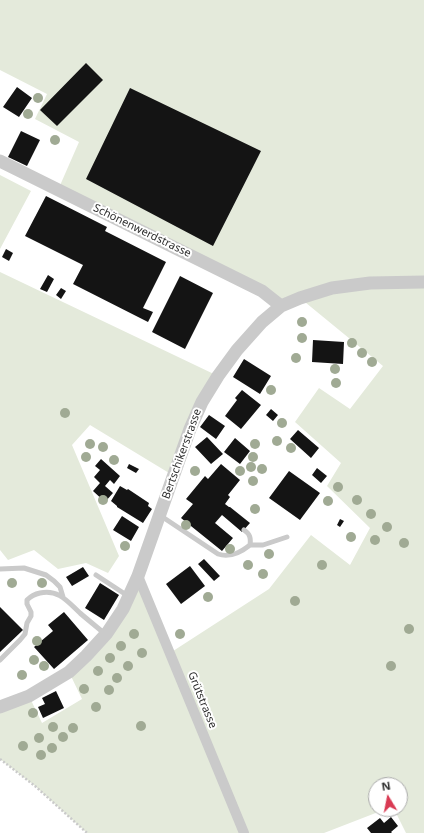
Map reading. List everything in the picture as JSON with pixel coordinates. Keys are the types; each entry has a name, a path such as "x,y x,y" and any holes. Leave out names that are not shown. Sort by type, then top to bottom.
{"street":[{"name":"Schönenwerdstrasse","path":"0,161 262,291 281,306"},
{"name":"Bertschikerstrasse","path":"0,707 29,696 69,672 106,634 123,609 138,576 190,428 202,402 218,376 237,350 262,322 281,306 300,298 332,288 370,283 424,282"},
{"name":"Grütstrasse","path":"138,576 244,833"}],"lane":[{"path":"160,516 218,554 228,556 238,554 250,545 263,545 287,536"},
{"path":"244,530 248,532 250,536 250,545"},
{"path":"0,569 24,568 46,574 60,587 63,597"},
{"path":"96,575 129,596"},
{"path":"0,660 25,634 27,623 31,616 27,600 30,596 38,593 55,593 63,597 79,613 106,634"}],"path":[{"path":"0,760 35,786 87,833"}],"green space":[{"path":"0,0 424,0 424,833 406,833 398,817 408,817 408,777 368,777 368,816 324,833 87,833 35,786 0,759 0,707 29,696 42,723 82,699 69,672 86,656 138,576 170,653 269,589 311,535 350,565 370,528 327,486 341,463 295,422 319,388 350,409 383,366 300,298 281,306 58,190 79,142 35,119 47,94 0,70"},
{"path":"0,175 31,191 0,249"},
{"path":"0,272 218,376 174,476 90,425 72,445 119,556 108,573 86,563 58,569 34,550 8,560 0,550"}],"building":[{"path":"86,63 103,80 57,126 40,110"},
{"path":"17,87 32,98 19,117 3,107"},
{"path":"130,88 261,151 213,246 86,179"},
{"path":"21,131 40,140 27,166 8,157"},
{"path":"46,196 107,227 105,231 166,262 143,308 153,312 148,322 73,284 83,265 25,236"},
{"path":"6,249 13,253 9,261 2,257"},
{"path":"48,275 54,279 47,292 40,289"},
{"path":"180,276 213,293 185,349 152,332"},
{"path":"61,288 66,291 61,299 56,295"},
{"path":"313,340 344,342 343,364 312,362"},
{"path":"244,359 271,376 260,394 233,377"},
{"path":"242,390 261,405 241,429 225,416 237,400 235,398"},
{"path":"271,409 278,415 273,421 266,415"},
{"path":"209,415 225,426 216,439 200,427"},
{"path":"298,430 319,448 311,458 290,439"},
{"path":"207,437 223,454 211,464 195,447"},
{"path":"235,438 250,451 240,464 224,452"},
{"path":"101,459 120,476 114,484 110,480 105,486 113,493 105,502 93,491 100,483 94,477 100,470 95,466"},
{"path":"129,464 139,469 136,473 127,468"},
{"path":"221,464 240,480 228,495 230,497 225,504 250,523 242,532 222,515 215,523 233,538 222,551 181,518 193,504 186,499 205,476 208,479"},
{"path":"317,468 327,476 321,483 312,475"},
{"path":"289,471 320,493 300,520 269,498"},
{"path":"120,486 127,490 128,489 149,503 148,506 152,509 143,523 117,507 111,501"},
{"path":"122,516 139,527 131,541 113,530"},
{"path":"340,519 344,521 340,527 337,525"},
{"path":"204,559 220,576 214,581 198,564"},
{"path":"190,566 205,586 181,604 166,584"},
{"path":"83,567 89,576 72,586 66,577"},
{"path":"100,583 119,595 104,620 85,608"},
{"path":"0,607 23,630 0,652"},
{"path":"64,612 88,640 54,669 34,647 53,631 48,625"},
{"path":"56,691 64,708 43,718 38,707 45,704 42,698"},
{"path":"391,817 398,826 391,832 392,833 371,833 367,828 380,818 384,823"}]}
